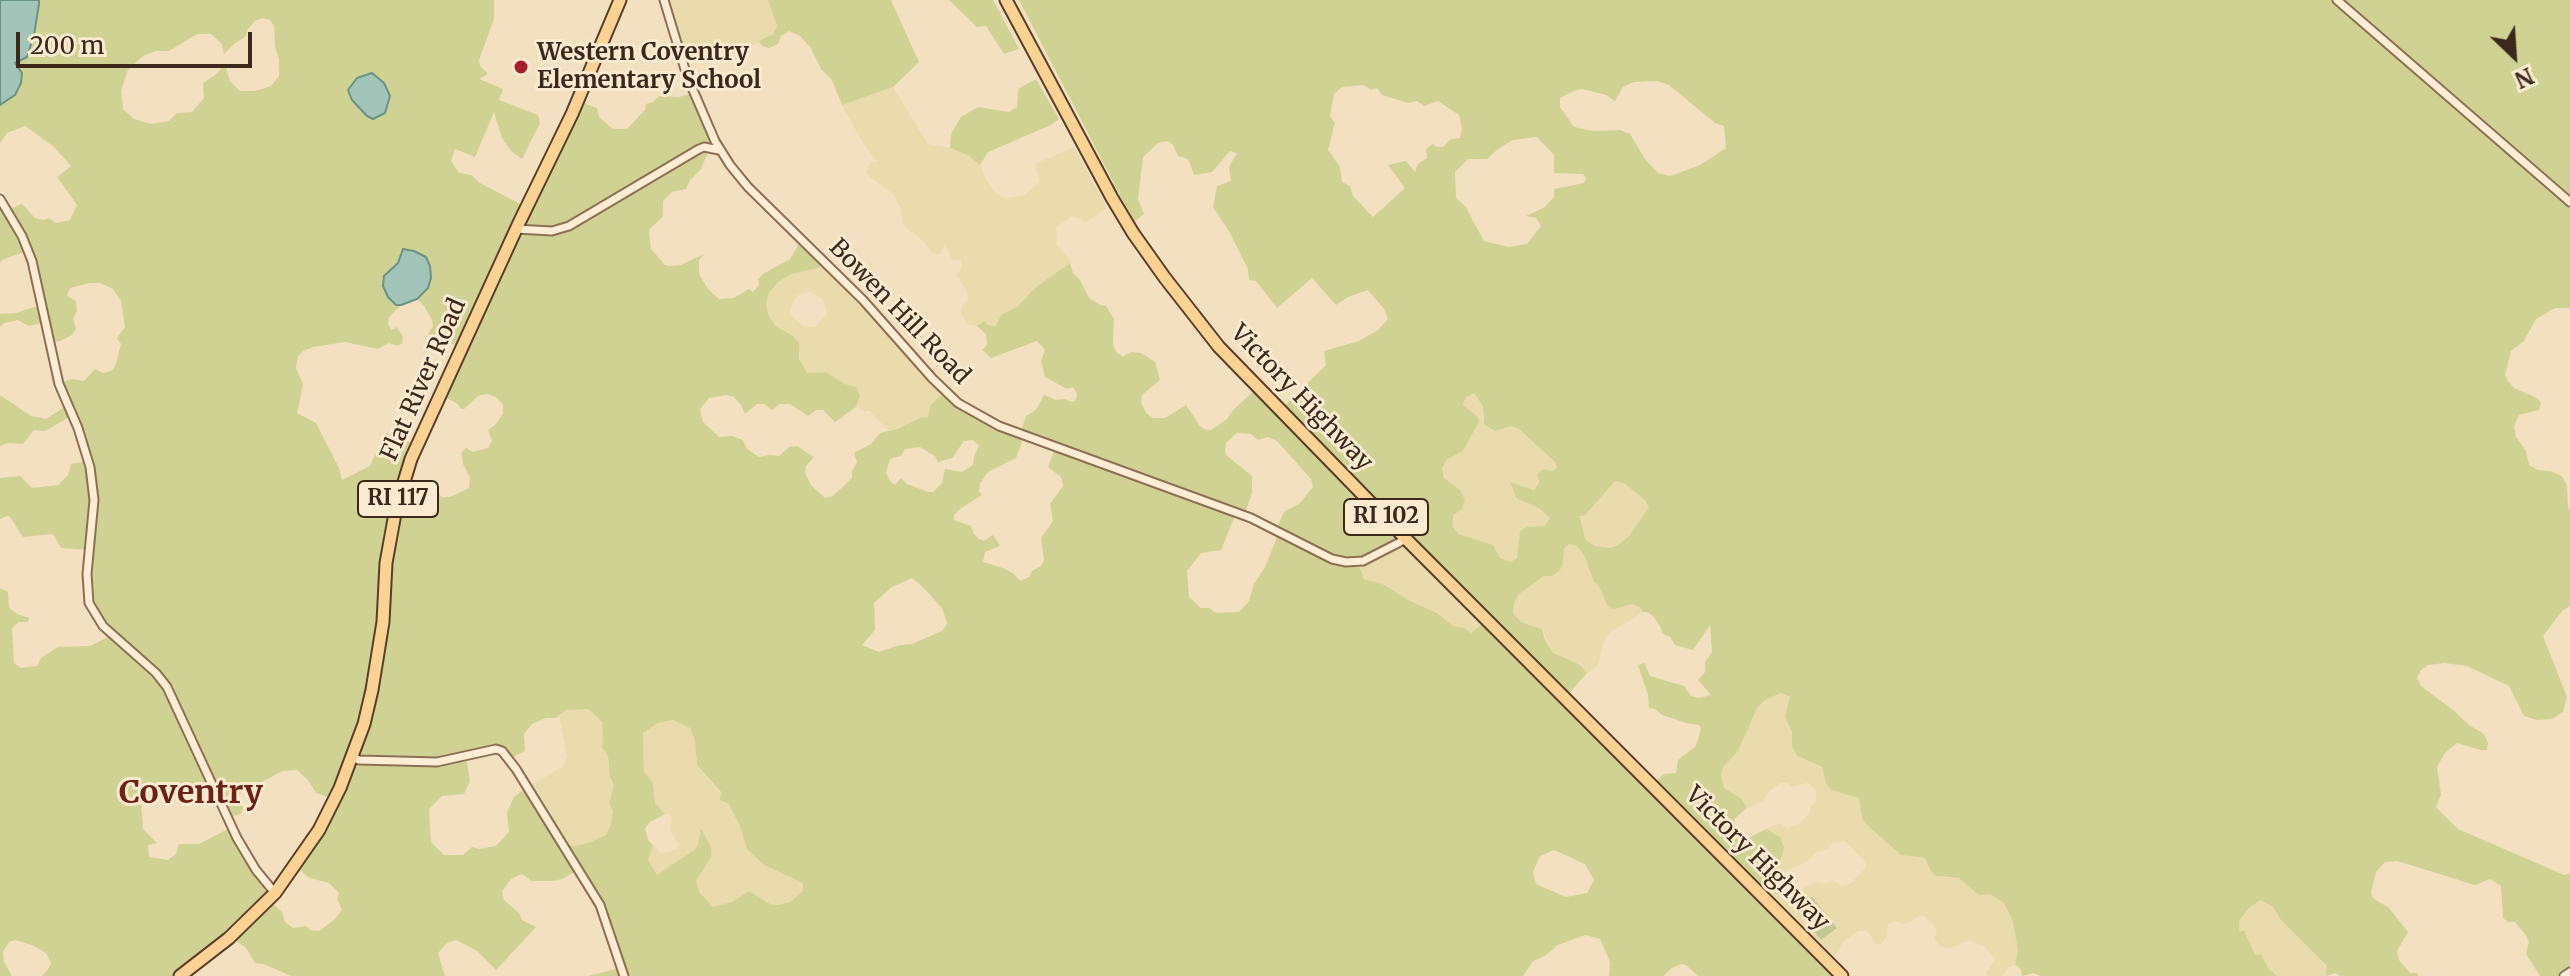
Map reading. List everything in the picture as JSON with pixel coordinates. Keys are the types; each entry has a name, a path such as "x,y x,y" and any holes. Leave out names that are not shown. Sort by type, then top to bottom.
{"main road":[{"name":"Flat River Road","path":"180,976 229,938 275,893 319,830 352,757 376,676 383,622 384,575 398,496 414,450 572,114 620,0"},
{"name":"Victory Highway","path":"1006,0 1112,198 1165,278 1219,347 1842,976"}],"street":[{"name":"Bowen Hill Road","path":"664,0 687,76 720,151 748,187 863,300 949,396 971,412 999,426 1259,522 1332,559 1346,562 1372,558 1406,539"},
{"path":"2337,0 2570,202"},
{"path":"516,229 552,231 569,226 699,149 704,147 720,151"},
{"path":"0,199 30,255 59,384 78,428 90,467 94,500 87,574 89,603 103,626 156,673 167,687 237,838 256,870 275,893"},
{"path":"352,757 359,760 428,763 447,762 496,749 502,751 600,905 624,976"},
{"path":"2564,976 2570,972"}],"shaded area":[{"path":"663,0 768,0 777,26 770,36 737,54 720,52 709,58 696,44 679,49"},
{"path":"893,87 928,144 968,155 980,165 996,194 1006,198 1025,195 1040,181 1035,164 1074,147 1107,208 1086,222 1071,217 1056,228 1057,245 1072,262 1036,287 1018,307 1001,315 996,326 984,321 977,326 967,324 961,314 962,306 968,301 967,293 957,275 962,266 961,260 952,260 945,244 939,255 932,253 922,240 903,225 901,209 893,194 866,174 870,162 878,162 864,145 842,105"},
{"path":"823,262 944,392 928,417 889,431 869,411 861,411 857,404 860,395 856,387 826,372 807,373 801,367 798,343 792,335 775,326 766,304 771,289 778,282 792,274 818,268","holes":["809,291 823,299 827,314 815,327 803,326 790,314 798,295"]},
{"path":"1475,393 1483,406 1482,418 1495,430 1511,426 1519,429 1555,462 1557,468 1552,471 1544,469 1534,490 1511,482 1516,498 1539,508 1550,518 1545,526 1527,527 1517,560 1511,562 1500,558 1493,545 1458,534 1453,527 1460,490 1444,478 1442,470 1446,460 1463,451 1477,426 1478,417 1463,405 1465,398"},
{"path":"1614,481 1625,484 1649,507 1629,536 1618,545 1610,548 1595,546 1585,539 1582,517"},
{"path":"1404,540 1486,620 1471,633 1453,626 1437,613 1385,585 1364,579 1357,563"},
{"path":"1569,544 1576,545 1584,555 1608,607 1615,609 1632,604 1643,612 1610,632 1603,644 1598,666 1587,673 1579,663 1553,654 1542,629 1521,622 1513,613 1518,595 1563,563 1564,549"},
{"path":"1781,693 1790,697 1785,717 1792,731 1792,747 1796,756 1822,768 1831,790 1859,798 1862,818 1909,857 1925,858 1931,871 1943,878 1959,878 1979,894 1990,894 2004,903 2013,922 2018,951 2015,965 2002,976 1987,976 1995,959 1985,947 1970,940 1950,948 1941,947 1934,939 1937,934 1934,925 1924,916 1905,925 1894,921 1888,924 1887,937 1881,944 1876,944 1867,931 1859,931 1843,942 1829,960 1759,893 1780,838 1766,829 1780,823 1787,828 1799,824 1816,801 1816,791 1808,783 1791,787 1781,783 1769,791 1764,800 1747,808 1742,799 1724,788 1721,773 1724,766 1738,751 1757,708 1765,700","holes":["1845,841 1865,862 1865,869 1850,884 1841,886 1834,881 1826,884 1817,882 1791,894 1781,890 1779,878 1783,873 1809,860 1815,853 1828,849 1832,843"]},
{"path":"588,709 602,723 603,744 614,785 609,803 613,811 611,824 606,835 588,843 564,845 527,787 563,767 567,756 559,715 566,710"},
{"path":"673,720 690,728 695,741 697,765 728,803 747,849 764,865 804,883 803,891 790,902 770,904 749,891 732,902 713,908 700,893 696,880 711,857 702,832 694,850 657,875 648,860 653,845 662,854 679,845 670,831 672,818 655,803 653,783 644,771 642,733 658,723"},
{"path":"2261,900 2273,907 2281,920 2327,966 2325,976 2277,976 2261,954 2255,955 2245,935 2239,932 2239,921 2250,907"}],"green space":[{"path":"39,0 494,0 494,19 479,60 480,66 488,74 479,79 503,89 499,100 538,115 540,123 522,159 512,152 502,138 494,112 475,157 455,149 451,161 459,173 471,175 526,207 578,101 597,108 599,117 613,129 627,129 645,110 646,104 659,96 679,97 692,93 718,148 709,150 701,169 686,189 672,192 663,201 663,216 649,230 651,249 665,265 670,266 681,265 704,254 699,260 699,274 719,299 734,298 749,289 753,292 759,285 758,279 790,259 801,241 823,262 818,268 792,274 778,282 769,293 766,304 768,314 775,326 792,335 799,343 799,359 807,373 826,372 856,387 860,396 856,407 835,422 823,410 816,410 808,416 790,404 780,404 772,410 764,404 757,404 745,414 734,397 726,395 709,398 700,409 703,422 719,437 732,436 743,440 747,449 759,457 779,456 789,447 797,446 814,457 806,466 805,473 811,485 825,498 833,496 852,478 857,462 854,453 871,444 880,433 928,417 931,405 944,392 1020,434 1026,416 1036,410 1044,395 1056,400 1076,400 1073,387 1067,389 1045,377 1041,361 1045,350 1037,341 991,358 982,350 987,345 986,334 977,326 984,321 996,326 1001,315 1017,307 1036,287 1070,263 1089,298 1106,306 1114,319 1113,344 1116,352 1123,357 1131,352 1141,353 1155,362 1160,380 1142,395 1141,402 1146,413 1153,418 1165,418 1186,405 1206,430 1227,419 1255,390 1280,410 1326,365 1324,351 1359,341 1378,330 1388,319 1368,290 1336,305 1312,278 1277,308 1256,281 1249,280 1248,269 1213,207 1217,186 1231,181 1229,167 1237,153 1230,151 1212,172 1194,175 1188,159 1178,156 1173,145 1167,141 1158,143 1143,157 1138,199 1144,214 1134,222 1019,0 2570,0 2570,308 2555,308 2536,319 2524,341 2511,351 2505,375 2514,388 2537,398 2541,403 2539,410 2519,415 2514,426 2529,465 2562,476 2567,485 2570,606 2562,611 2543,636 2567,697 2563,712 2552,719 2537,720 2524,716 2509,686 2467,666 2445,663 2428,665 2417,678 2421,686 2484,734 2488,743 2487,750 2481,750 2457,743 2445,753 2437,767 2441,795 2436,807 2458,829 2564,875 2570,873 2570,972 2565,976 2540,976 2526,954 2529,942 2525,934 2515,922 2503,918 2501,886 2490,879 2475,885 2397,861 2385,862 2376,872 2371,892 2373,898 2389,908 2408,932 2397,951 2399,960 2410,973 2417,973 2418,976 2340,976 2335,973 2326,976 2327,966 2281,920 2273,907 2261,900 2250,907 2239,921 2239,929 2240,932 2244,930 2255,955 2261,954 2277,976 2041,976 2033,973 2022,976 2021,969 2015,965 2018,951 2013,922 2004,903 1990,894 1979,895 1959,878 1936,876 1925,858 1901,855 1865,823 1859,798 1831,790 1822,767 1797,756 1792,747 1792,731 1785,717 1790,697 1781,693 1765,700 1757,708 1738,751 1721,774 1724,788 1742,799 1747,808 1734,819 1735,830 1749,838 1766,829 1780,837 1784,848 1775,877 1760,893 1840,976 1698,976 1681,964 1663,976 1609,976 1610,962 1600,939 1585,935 1558,945 1533,961 1523,976 588,976 620,968 601,909 578,870 553,881 532,881 522,874 511,879 502,891 504,900 519,913 522,920 536,927 496,970 477,951 456,940 447,943 438,953 445,976 291,976 255,963 246,948 231,937 182,976 42,976 51,963 46,953 15,940 9,942 3,952 4,962 12,976 0,976 0,588 8,592 9,608 29,618 28,622 19,622 12,628 14,663 21,668 37,666 41,658 58,647 90,646 110,636 87,598 88,550 61,548 53,534 23,537 10,517 0,519 0,478 20,476 32,488 58,485 68,475 71,464 86,461 71,416 45,431 34,430 23,444 0,446 0,395 31,416 46,419 66,406 59,383 72,379 84,381 95,369 103,373 115,367 121,344 117,338 125,327 121,301 113,289 100,283 89,283 70,288 67,296 76,301 77,311 73,319 76,329 60,341 50,343 45,322 29,326 18,320 0,327 0,314 16,313 41,305 27,251 0,263 0,200 7,210 22,204 35,218 49,218 56,223 70,220 77,205 57,177 71,166 54,147 25,126 7,133 0,143 0,105 15,95 15,63 27,57","holes":["263,18 270,20 274,26 279,76 271,86 240,91 230,81 225,65 203,83 204,98 192,112 177,113 169,121 151,124 134,119 123,109 121,91 128,70 143,56 156,51 169,51 197,34 211,34 222,44 224,54 245,37 255,21","1657,81 1669,85 1715,123 1724,126 1726,148 1700,165 1670,176 1658,173 1630,134 1620,130 1592,131 1574,127 1560,107 1560,98 1582,89 1606,95 1615,101 1623,87 1634,82","1364,85 1371,90 1377,88 1382,95 1408,103 1417,101 1424,106 1438,101 1459,115 1462,128 1460,138 1451,139 1443,147 1433,144 1426,149 1427,158 1418,164 1415,172 1406,161 1388,165 1405,188 1373,217 1353,196 1350,186 1342,182 1340,167 1328,150 1335,123 1330,116 1334,94 1342,87","1537,137 1554,155 1554,173 1583,174 1586,178 1584,183 1554,189 1554,197 1545,207 1526,216 1536,218 1541,226 1527,244 1509,247 1484,241 1465,206 1456,198 1455,172 1468,159 1487,159 1513,140","403,249 428,288 417,299 432,320 433,326 428,334 460,347 441,395 461,409 478,396 487,394 496,397 503,405 503,414 488,430 492,441 488,448 473,452 466,448 461,453 470,478 469,488 450,497 442,497 437,492 419,499 401,492 415,444 386,433 370,466 342,480 316,423 297,413 303,384 296,368 298,356 303,351 345,342 378,349 389,343 398,346 402,343 403,337 397,327 392,330 388,324 389,317 401,305 396,305 383,286 384,276 398,263","1474,393 1483,406 1484,424 1495,431 1511,426 1519,429 1555,462 1557,468 1552,471 1544,469 1537,474 1539,482 1534,490 1510,482 1516,498 1539,508 1550,518 1545,526 1527,527 1520,531 1517,558 1511,562 1500,558 1493,545 1458,534 1453,527 1453,515 1462,509 1465,500 1460,490 1444,478 1442,469 1446,460 1463,451 1479,422 1478,417 1463,405 1465,398","1237,433 1251,434 1258,440 1268,437 1277,441 1311,479 1313,487 1299,504 1284,512 1276,530 1276,540 1249,601 1239,612 1216,613 1209,608 1201,608 1189,597 1187,571 1201,553 1221,550 1236,513 1244,516 1252,493 1252,476 1226,455 1226,443","1024,437 1055,448 1048,467 1061,477 1063,486 1050,504 1053,521 1041,538 1044,560 1029,577 1020,581 1003,568 983,562 985,552 1000,546 993,535 984,541 974,534 971,526 954,520 960,509 982,495 980,483 988,472 1016,458","973,440 979,446 973,465 962,472 945,469 942,483 933,492 907,484 901,478 895,485 886,473 890,459 901,456 905,449 920,447 935,456 938,462 952,458 964,441","1615,481 1625,484 1645,500 1649,507 1629,536 1618,545 1610,548 1595,546 1585,539 1580,516 1584,516","1407,541 1485,621 1471,633 1453,626 1437,613 1385,585 1364,579 1358,563","1569,544 1576,545 1584,555 1608,607 1615,609 1632,604 1640,607 1643,612 1653,616 1662,633 1670,637 1675,645 1693,650 1710,625 1712,652 1705,662 1705,672 1698,680 1711,695 1691,696 1684,686 1650,676 1644,663 1638,665 1649,708 1662,715 1699,725 1701,729 1696,746 1678,760 1676,773 1664,774 1652,785 1565,698 1587,673 1579,664 1553,653 1542,629 1521,622 1513,613 1518,595 1544,576 1552,576 1560,570 1564,549","912,578 943,610 947,624 942,631 912,644 879,652 862,645 875,630 874,603 892,587","588,709 602,722 601,746 608,756 614,785 609,803 613,811 611,824 606,835 588,843 564,845 527,787 514,797 507,813 509,832 496,846 472,847 463,855 444,855 431,842 429,809 442,796 464,794 470,781 466,758 500,751 509,759 525,751 524,734 532,724 546,718 556,718 566,710","673,720 690,728 695,741 697,765 721,792 720,800 728,803 747,849 764,865 803,883 803,891 790,902 778,905 770,904 749,891 732,902 713,907 700,893 696,881 711,857 711,847 701,829 694,850 657,875 648,860 653,845 645,828 665,814 655,803 653,783 644,771 643,733 658,723","297,770 316,793 334,799 295,867 310,878 329,883 339,893 337,899 342,910 319,931 306,926 293,928 285,922 282,912 270,901 271,889 232,827 199,844 179,844 176,854 168,860 149,857 148,845 157,843 143,829 141,802 149,792 161,786 174,785 192,790 210,782 228,819 242,813 238,795 282,771","1554,850 1585,864 1594,880 1587,893 1566,897 1536,884 1533,872 1540,856"]},
{"path":"768,0 891,0 919,62 893,87 842,105 832,80 821,69 811,48 800,36 789,31 781,36 778,44 769,48 762,46 759,41 773,34 777,26"},
{"path":"949,0 993,0 1019,49 1004,54 986,26 977,27"},
{"path":"1036,79 1059,119 988,152 980,165 968,155 950,148 951,134 961,117 978,107 1009,112 1017,107 1018,89"},
{"path":"1812,897 1837,928 1821,940 1796,909"}],"water":[{"path":"0,0 39,0 39,4 27,57 15,63 22,73 21,83 15,95 0,105"},
{"path":"372,73 384,83 390,96 385,113 373,119 352,100 348,90 357,78"},
{"path":"403,249 426,257 431,278 428,288 417,299 396,305 383,286 384,276 398,263"}],"place":[{"name":"Western Coventry Elementary School","path":"521,67"}],"district":[{"name":"Coventry","path":"191,794"}]}
